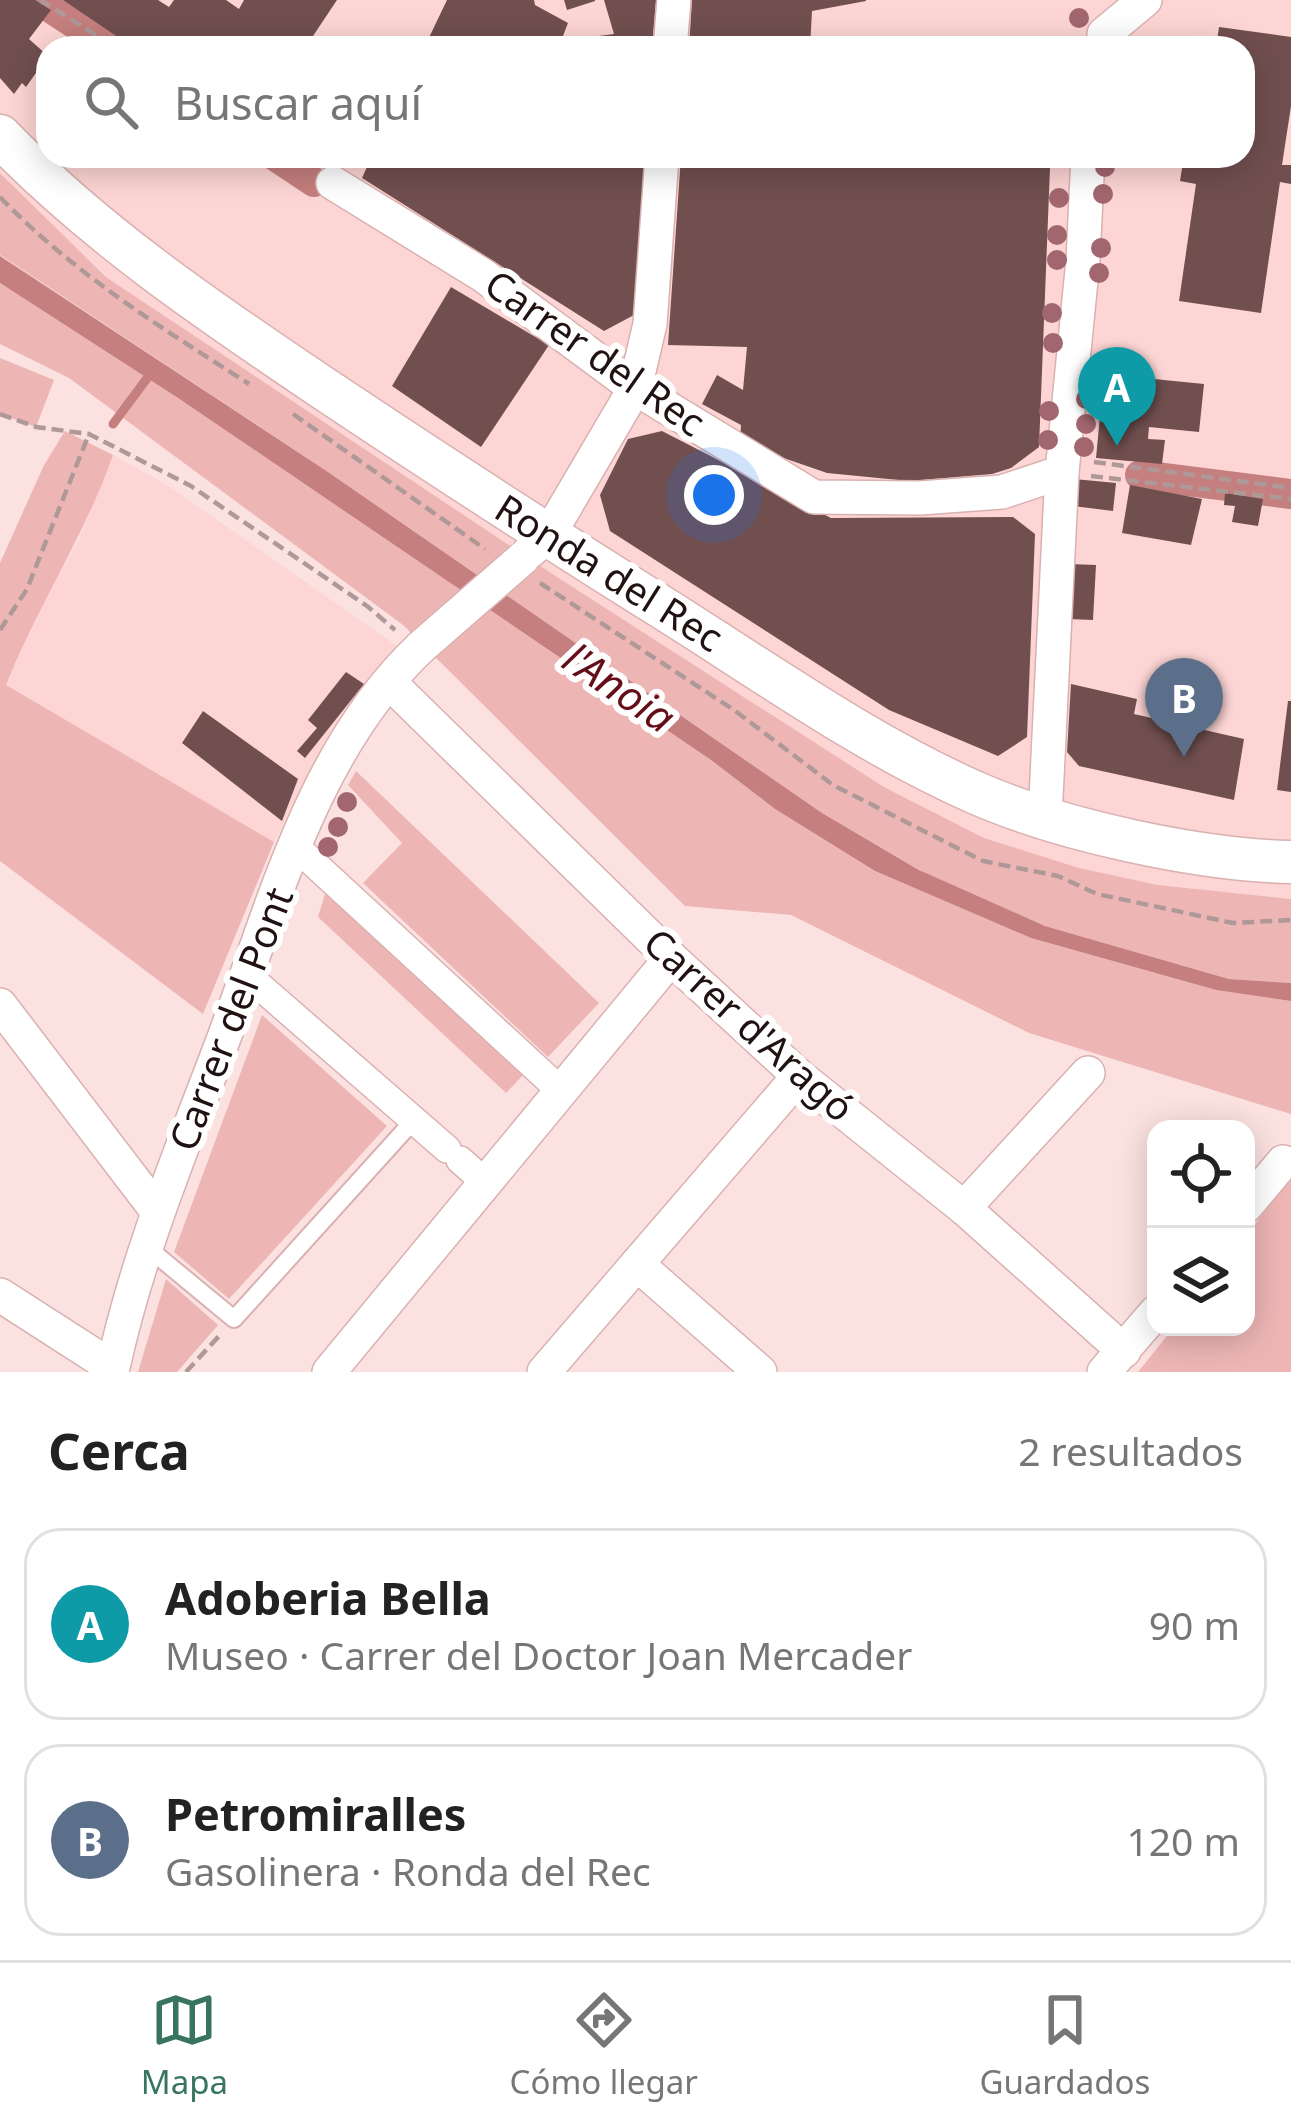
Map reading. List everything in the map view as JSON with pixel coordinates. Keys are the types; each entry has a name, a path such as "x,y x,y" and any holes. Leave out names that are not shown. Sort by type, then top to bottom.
{"street":[{"path":"671,36 674,0"},
{"path":"1105,27 1145,0"},
{"name":"Ronda del Rec","path":"0,136 53,190 143,263 535,547 910,760 977,793 1045,818 1203,853 1291,862"},
{"name":"Carrer del Pont","path":"112,1370 158,1212 320,784 388,682 535,547 635,388 650,324 661,168"},
{"path":"1045,818 1062,465 1087,168"},
{"name":"Carrer del Rec","path":"333,183 484,276 635,388 814,497 920,498 1001,492 1062,465"},
{"name":"Carrer d'Aragó","path":"388,682 799,1076 964,1208 1114,1361"},
{"path":"296,847 561,1091"},
{"path":"329,1372 671,958"},
{"path":"248,976 486,1183"},
{"path":"0,1005 158,1212"},
{"path":"964,1208 1088,1072"},
{"path":"544,1372 799,1076"},
{"path":"1255,1195 1283,1162"},
{"path":"637,1264 760,1372"},
{"path":"0,1295 112,1370"},
{"path":"1114,1361 1147,1322"}],"lane":[{"path":"148,1248 234,1319 414,1120"}],"path":[{"path":"40,0 98,36"},
{"path":"0,414 36,427 89,434 190,486 367,606"},
{"path":"0,630 27,589 89,434"},
{"path":"1062,465 1291,488"},
{"path":"1062,465 1291,499"},
{"path":"186,1372 224,1331"}],"shaded area":[{"path":"0,0 1291,0 1291,899 1158,885 1079,868 984,838 884,787 106,277 0,173"},
{"path":"0,173 106,277 884,787 984,838 1079,868 1158,885 1291,899 1291,983 1229,979 1045,926 928,875 822,813 328,472 0,255"},
{"path":"0,283 178,398 711,760 775,809 875,871 1031,938 1216,990 1291,1001 1291,1114 1029,1033 791,915 685,906 403,625 69,378 0,344"},
{"path":"0,358 54,380 36,427 0,414"},
{"path":"65,431 113,455 6,685 274,842 203,1014 0,861 0,563 44,465"},
{"path":"113,455 167,485 397,646 312,767 274,842 6,686 34,616 78,542"},
{"path":"356,771 599,1003 548,1057 363,883 402,843 348,785"},
{"path":"325,894 525,1073 506,1093 318,917"},
{"path":"262,1015 387,1126 229,1299 174,1252"},
{"path":"1291,1177 1291,1372 1138,1372 1167,1336 1255,1336 1255,1224"},
{"path":"166,1279 218,1325 177,1372 138,1372"}],"water":[{"name":"l'Anoia","path":"0,256 328,472 822,813 919,870 1045,926 1229,979 1291,983 1291,1001 1216,990 1031,938 875,871 775,809 711,760 178,398 0,283"}],"building":[{"path":"0,0 35,0 51,10 29,39 36,45 36,73 14,94 0,78"},
{"path":"63,0 158,0 169,7 174,0 226,0 239,9 244,0 337,0 313,36 116,36"},
{"path":"447,0 534,0 568,23 563,36 430,36"},
{"path":"564,0 595,0 595,1 567,10"},
{"path":"604,0 656,0 653,36 599,36 614,34"},
{"path":"692,0 866,0 812,11 811,36 690,36"},
{"path":"1219,27 1291,37 1291,106 1282,165 1291,165 1291,184 1280,182 1261,313 1179,301 1196,184 1180,181 1182,168 1255,168 1255,36 1218,36"},
{"path":"367,168 644,168 634,315 604,331 362,178"},
{"path":"680,168 1050,168 1039,447 1011,468 909,481 827,473 740,443 741,425 702,404 717,375 743,390 747,347 668,345"},
{"path":"451,287 549,345 481,447 392,386"},
{"path":"1104,374 1204,384 1199,432 1149,427 1148,439 1165,440 1162,464 1096,458"},
{"path":"662,431 831,518 1013,517 1035,534 1027,737 998,756 889,710 610,531 600,495 628,439"},
{"path":"1074,479 1116,483 1113,511 1073,506"},
{"path":"1130,485 1202,499 1191,545 1122,533"},
{"path":"1225,493 1263,499 1258,526 1232,522 1235,506 1224,505"},
{"path":"1070,564 1096,565 1093,620 1068,619"},
{"path":"346,672 364,684 305,758 297,751 317,728 308,720"},
{"path":"1071,684 1137,699 1134,714 1244,739 1234,800 1079,766 1067,752"},
{"path":"1291,701 1291,792 1277,790"},
{"path":"203,711 298,779 282,821 182,743"}],"waterway":[{"path":"38,0 94,36"},
{"path":"293,168 314,182"},
{"path":"113,424 151,373"},
{"path":"1140,475 1291,494"}],"place":[{"name":"Adoberia Bella","path":"1117,446"},
{"name":"Petromiralles","path":"1184,757"}]}
